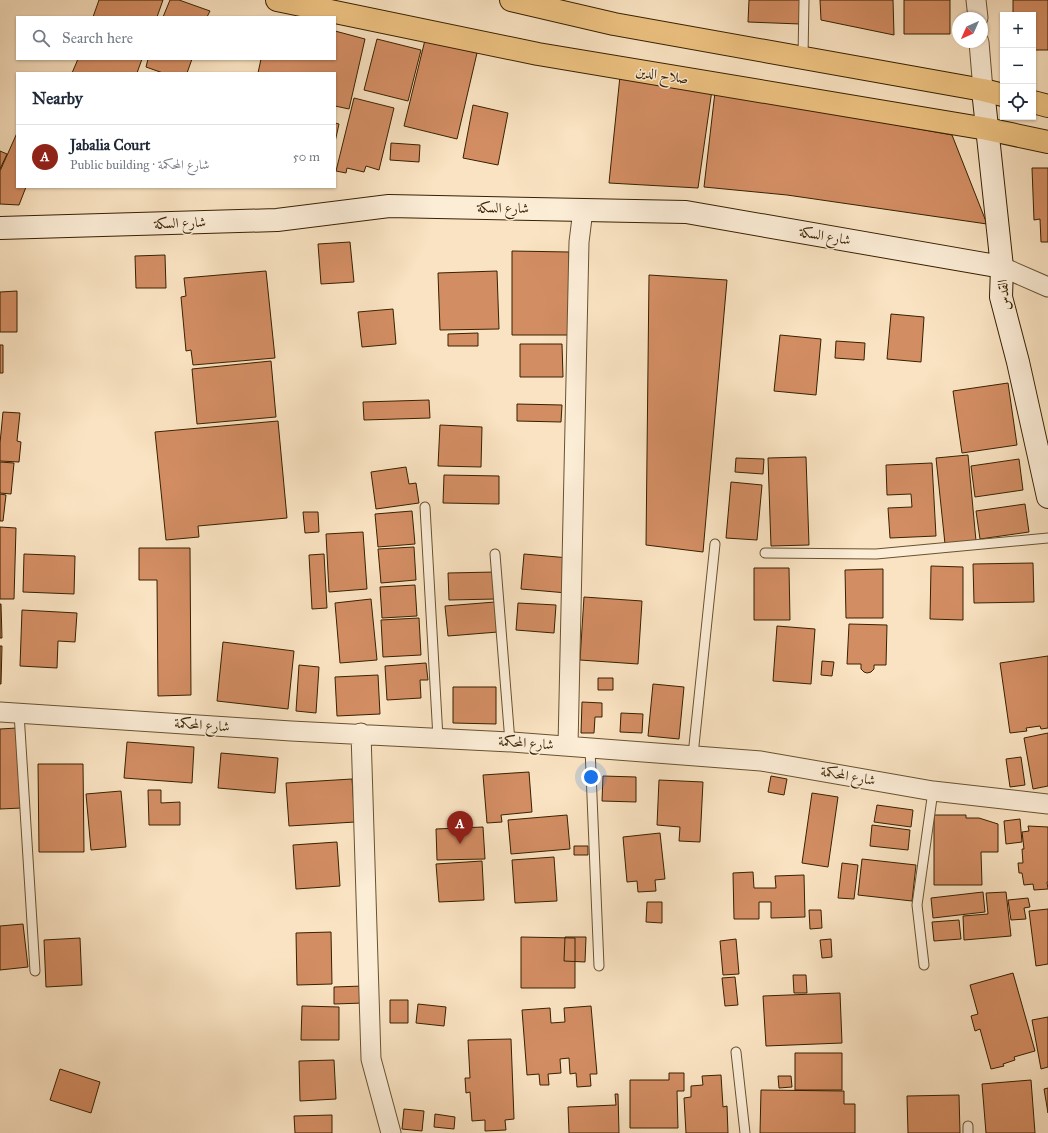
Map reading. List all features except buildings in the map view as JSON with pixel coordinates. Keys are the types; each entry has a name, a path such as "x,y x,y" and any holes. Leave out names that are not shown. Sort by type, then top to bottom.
{"highway":[{"name":"صلاح الدين","path":"276,0 538,54 987,129 1048,142"},
{"path":"511,0 614,24 993,92"},
{"path":"1036,103 1048,106"}],"street":[{"path":"976,0 977,12"},
{"path":"981,48 993,92"},
{"name":"القدس","path":"993,92 987,129 1002,267 1001,297 1018,362 1048,497"},
{"name":"شارع السكة","path":"0,228 277,220 389,206 686,212 1002,267"},
{"path":"568,746 579,242 583,210"},
{"path":"1002,267 1048,287"},
{"name":"شارع المحكمة","path":"0,712 291,731 510,742 693,755 761,761 934,791 1048,804"},
{"path":"361,734 371,1059 391,1133"}],"lane":[{"path":"803,57 804,0"},
{"path":"425,507 438,738"},
{"path":"765,553 876,554 1048,538"},
{"path":"693,755 715,544"},
{"path":"495,554 510,742"},
{"path":"19,713 35,971"},
{"path":"590,748 599,966"},
{"path":"924,965 917,905 934,791"},
{"path":"736,1052 745,1133"}],"place":[{"name":"Jabalia Court","path":"460,844"}]}
